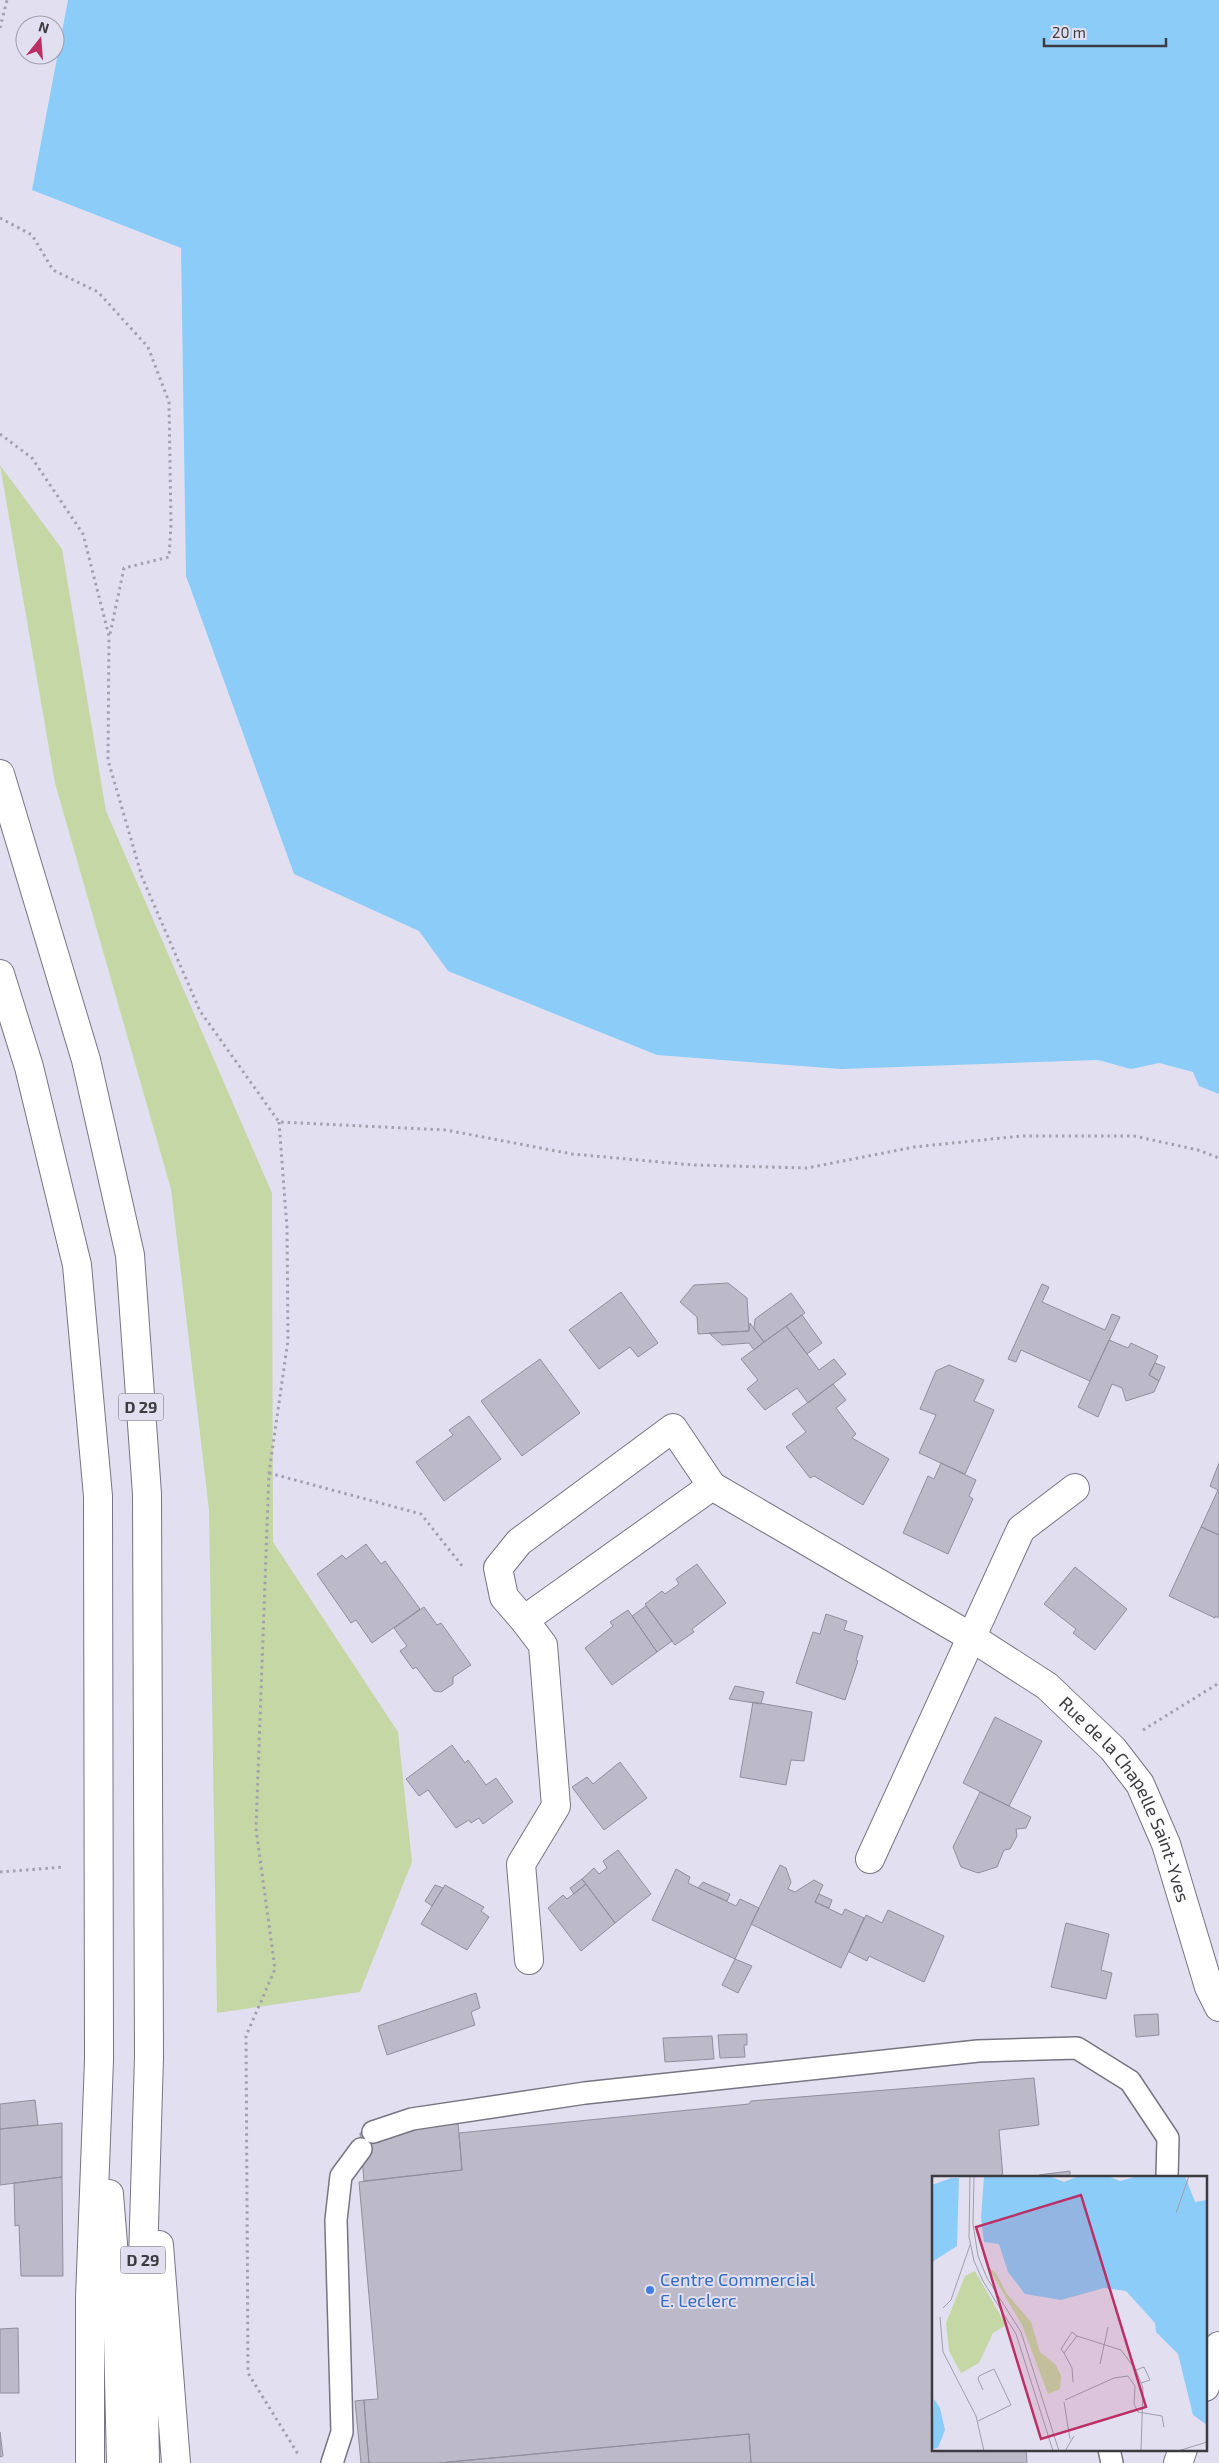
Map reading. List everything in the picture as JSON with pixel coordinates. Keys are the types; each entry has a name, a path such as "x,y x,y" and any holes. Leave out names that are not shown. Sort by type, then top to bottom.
{"main road":[{"name":"D 29","path":"0,774 86,1060 130,1255 147,1494 149,2057 142,2293 145,2463"},
{"name":"D 29","path":"0,974 29,1066 77,1265 98,1496 99,2060 117,2294 121,2463"},
{"name":"Rue de la Chapelle Saint-Yves","path":"498,1568 519,1542 672,1428 712,1486 972,1637 1048,1686 1113,1749 1140,1784 1166,1844 1208,1987 1219,2007"},
{"path":"524,1620 712,1486"},
{"path":"870,1859 1021,1529 1075,1488"},
{"path":"498,1568 504,1597 543,1645 556,1806 522,1864 529,1960"},
{"path":"149,2057 162,2294 176,2463"},
{"path":"90,2463 90,2298 99,2060"},
{"path":"1206,2384 1219,2346"},
{"path":"1178,2463 1183,2450"}],"lane":[{"path":"374,2132 412,2119 585,2093 978,2051 1077,2048 1130,2081 1168,2138 1167,2176"},
{"path":"332,2463 342,2432 336,2220 341,2176 361,2149"},
{"path":"1109,2450 1112,2463"}],"path":[{"path":"0,28 7,0"},
{"path":"0,218 32,235 53,270 98,292 148,347 169,402 171,525 169,557 124,568 109,636 108,760 142,877 200,1011 279,1122 287,1228 288,1340 269,1473 256,1829 275,1969 246,2036 248,2373 298,2454 298,2463"},
{"path":"0,434 32,458 83,534 109,636"},
{"path":"279,1122 446,1130 572,1154 694,1165 807,1168 914,1147 1022,1136 1134,1136 1198,1150 1219,1158"},
{"path":"269,1473 421,1514 464,1568 498,1568"},
{"path":"1113,1749 1219,1683"},
{"path":"0,1872 98,1864"}],"green space":[{"path":"0,465 62,549 106,811 272,1193 273,1542 398,1732 412,1862 360,1992 217,2013 209,1510 171,1189 55,783"}],"water":[{"path":"68,0 1219,0 1219,1094 1199,1086 1193,1072 1159,1063 1131,1069 1098,1060 841,1069 657,1055 448,971 419,931 294,874 186,576 181,248 32,190 56,65 65,65 65,16"}],"building":[{"path":"728,1283 747,1298 749,1331 698,1334 697,1317 680,1302 694,1285"},
{"path":"1042,1284 1049,1287 1042,1302 1105,1330 1112,1314 1120,1317 1090,1381 1021,1350 1016,1362 1008,1359"},
{"path":"621,1292 658,1343 638,1357 630,1347 599,1369 569,1330"},
{"path":"791,1293 805,1313 764,1342 754,1329 755,1319"},
{"path":"802,1315 822,1343 807,1354 786,1326"},
{"path":"750,1323 764,1342 754,1350 749,1343 722,1345 709,1333 749,1331"},
{"path":"786,1326 819,1370 834,1359 846,1374 808,1403 797,1388 765,1410 747,1389 758,1380 741,1359"},
{"path":"1109,1340 1128,1348 1131,1343 1158,1356 1149,1375 1159,1381 1154,1392 1126,1401 1122,1388 1112,1384 1098,1417 1078,1407"},
{"path":"540,1359 580,1413 522,1456 481,1401"},
{"path":"1155,1363 1165,1367 1159,1381 1149,1375"},
{"path":"949,1365 984,1380 974,1401 994,1410 965,1474 919,1453 936,1415 920,1409 936,1371"},
{"path":"833,1384 846,1400 836,1408 856,1434 852,1438 889,1459 863,1505 814,1476 810,1478 786,1447 806,1432 792,1414"},
{"path":"469,1416 501,1459 444,1501 416,1462 453,1435 449,1430"},
{"path":"941,1463 976,1480 969,1496 973,1499 948,1554 903,1533 928,1476 934,1479"},
{"path":"1219,1463 1219,1535 1201,1527 1218,1490 1210,1486"},
{"path":"1201,1527 1219,1535 1219,1618 1215,1616 1215,1618 1169,1596"},
{"path":"366,1544 381,1564 385,1561 420,1609 372,1643 356,1620 351,1623 317,1574 342,1555 346,1559"},
{"path":"697,1564 726,1603 692,1629 694,1632 675,1645 645,1604 662,1591 665,1594 679,1584 676,1579"},
{"path":"1075,1567 1127,1609 1095,1650 1073,1633 1076,1629 1044,1604"},
{"path":"646,1606 672,1641 657,1652 632,1616"},
{"path":"424,1607 437,1625 441,1623 471,1665 453,1677 453,1684 441,1692 434,1691 416,1667 413,1669 400,1651 407,1646 394,1628"},
{"path":"628,1610 657,1652 612,1685 585,1648 613,1626 610,1622"},
{"path":"826,1614 847,1621 844,1630 863,1636 856,1660 858,1661 845,1700 796,1683 813,1632 820,1634"},
{"path":"735,1686 764,1692 761,1704 729,1699"},
{"path":"753,1702 812,1712 804,1761 791,1760 786,1785 740,1777"},
{"path":"995,1717 1042,1741 1009,1806 963,1783"},
{"path":"452,1745 465,1763 468,1760 486,1785 496,1778 513,1802 483,1824 479,1818 471,1823 469,1820 456,1828 428,1790 419,1796 406,1779"},
{"path":"620,1762 647,1798 604,1830 572,1787 587,1777 593,1784"},
{"path":"980,1792 1031,1817 1026,1828 1016,1829 1017,1836 1010,1849 1004,1850 997,1867 978,1873 961,1867 953,1847"},
{"path":"618,1850 651,1894 615,1923 582,1879 594,1868 599,1874 607,1868 603,1861"},
{"path":"780,1865 786,1868 791,1882 788,1889 795,1892 814,1880 823,1885 815,1902 842,1915 845,1909 864,1918 841,1968 751,1924"},
{"path":"676,1869 690,1877 688,1883 736,1906 740,1899 759,1908 735,1959 652,1920"},
{"path":"582,1879 586,1884 574,1894 570,1888"},
{"path":"703,1882 730,1894 727,1901 698,1888"},
{"path":"586,1884 615,1923 581,1951 548,1908 563,1895 567,1899"},
{"path":"435,1885 443,1888 432,1906 425,1901"},
{"path":"445,1885 484,1907 481,1911 489,1917 467,1950 421,1924"},
{"path":"819,1894 832,1900 829,1908 815,1902"},
{"path":"888,1910 944,1936 924,1982 869,1956 867,1961 849,1952 866,1915 882,1923"},
{"path":"1066,1923 1109,1934 1101,1970 1112,1973 1106,1999 1051,1987"},
{"path":"735,1959 752,1966 738,1993 722,1985"},
{"path":"476,1993 480,2008 471,2012 475,2025 387,2055 378,2026"},
{"path":"1158,2014 1159,2035 1136,2037 1134,2015"},
{"path":"747,2034 747,2045 744,2045 745,2057 720,2058 718,2035"},
{"path":"712,2036 714,2059 665,2062 663,2038"},
{"name":"Centre Commercial E. Leclerc","path":"1034,2078 1039,2125 999,2130 1003,2176 932,2176 932,2450 1026,2450 1027,2463 751,2463 749,2434 439,2463 369,2463 364,2400 378,2399 359,2182 462,2170 459,2133 749,2104 751,2101"},
{"path":"35,2100 38,2125 0,2129 0,2104"},
{"path":"62,2123 62,2177 0,2185 0,2129"},
{"path":"458,2123 462,2170 364,2181 360,2133"},
{"path":"1070,2171 1070,2176 1039,2175"},
{"path":"62,2177 63,2276 21,2276 19,2225 15,2226 14,2183"},
{"path":"18,2328 19,2393 0,2393 0,2329"},
{"path":"364,2400 369,2463 361,2463 355,2401"},
{"path":"0,2432 3,2456 0,2457"},
{"path":"749,2434 751,2463 439,2463"}],"place":[{"name":"Centre Commercial E. Leclerc","path":"650,2290"}]}
